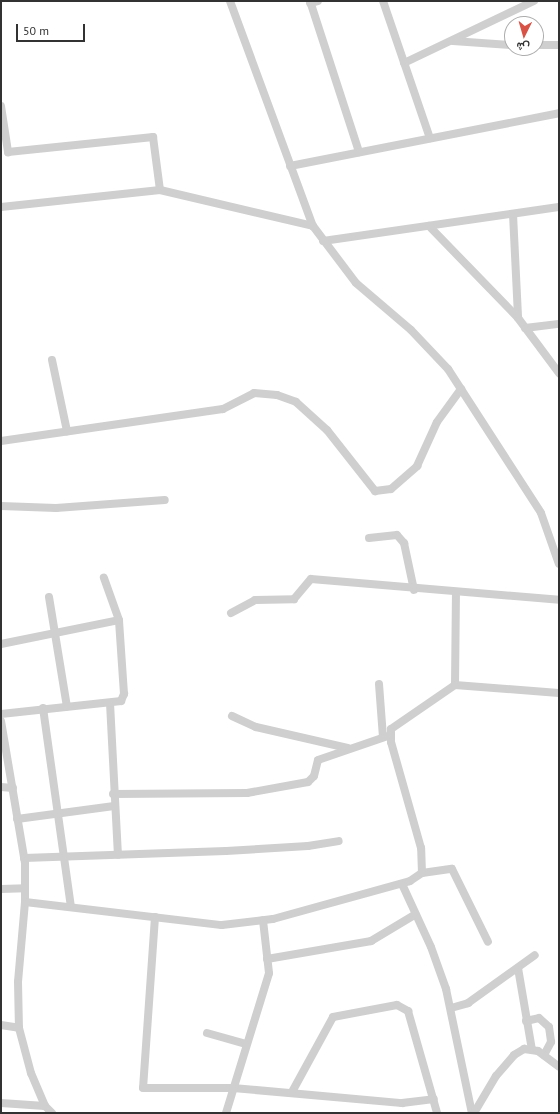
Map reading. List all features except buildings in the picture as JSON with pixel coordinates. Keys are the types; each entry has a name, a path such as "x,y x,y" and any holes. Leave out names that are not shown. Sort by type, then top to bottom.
{"street":[{"path":"230,1 313,226 356,283 411,330 448,369 541,513 557,546 559,564"},
{"path":"383,1 430,138"},
{"path":"404,63 534,1"},
{"path":"313,2 359,152"},
{"path":"451,41 504,44"},
{"path":"544,45 559,45"},
{"path":"1,106 8,152 153,137 160,190"},
{"path":"290,166 559,114"},
{"path":"1,207 160,190 313,226"},
{"path":"323,241 559,207"},
{"path":"513,214 518,318"},
{"path":"429,226 518,318 559,373"},
{"path":"525,328 559,324"},
{"path":"52,360 67,431"},
{"path":"1,441 223,409 254,393 277,395 296,402 327,430 375,492 391,489 417,466 437,422 461,389"},
{"path":"1,506 56,508 165,500"},
{"path":"369,538 397,535 404,543 414,590"},
{"path":"1,714 43,708 121,701 124,694 119,620 104,578"},
{"path":"230,613 255,600 294,599 311,579 456,594 559,600"},
{"path":"455,685 456,594"},
{"path":"49,597 67,707"},
{"path":"1,644 119,620"},
{"path":"379,684 387,736 421,848 422,873"},
{"path":"114,794 248,793 308,782 314,776 318,760 348,748 387,736 391,729 455,685 559,693"},
{"path":"110,703 114,806 118,855"},
{"path":"43,708 65,855 71,906"},
{"path":"232,716 256,727 348,748"},
{"path":"1,721 24,858 25,902 18,982 19,1028 31,1073 45,1106 52,1113"},
{"path":"1,788 13,788"},
{"path":"18,819 114,806"},
{"path":"24,858 65,855 118,855 301,847 339,841"},
{"path":"25,902 71,906 222,925 262,920 402,884 422,873 452,869 488,942"},
{"path":"402,884 431,947 451,1008 458,1058 473,1113"},
{"path":"1,889 25,888"},
{"path":"267,959 371,941 416,914"},
{"path":"155,917 143,1088 233,1088 292,1092 402,1103 434,1099"},
{"path":"226,1113 269,973 262,920"},
{"path":"451,1008 468,1003 535,955"},
{"path":"518,968 532,1050"},
{"path":"292,1092 333,1017 397,1005 408,1011 437,1113"},
{"path":"526,1021 539,1018 549,1028 552,1042 544,1055"},
{"path":"1,1025 19,1028"},
{"path":"207,1033 246,1044"},
{"path":"473,1113 496,1076 514,1055 524,1049 532,1050 544,1055 559,1067"},
{"path":"1,1103 45,1106"}]}
